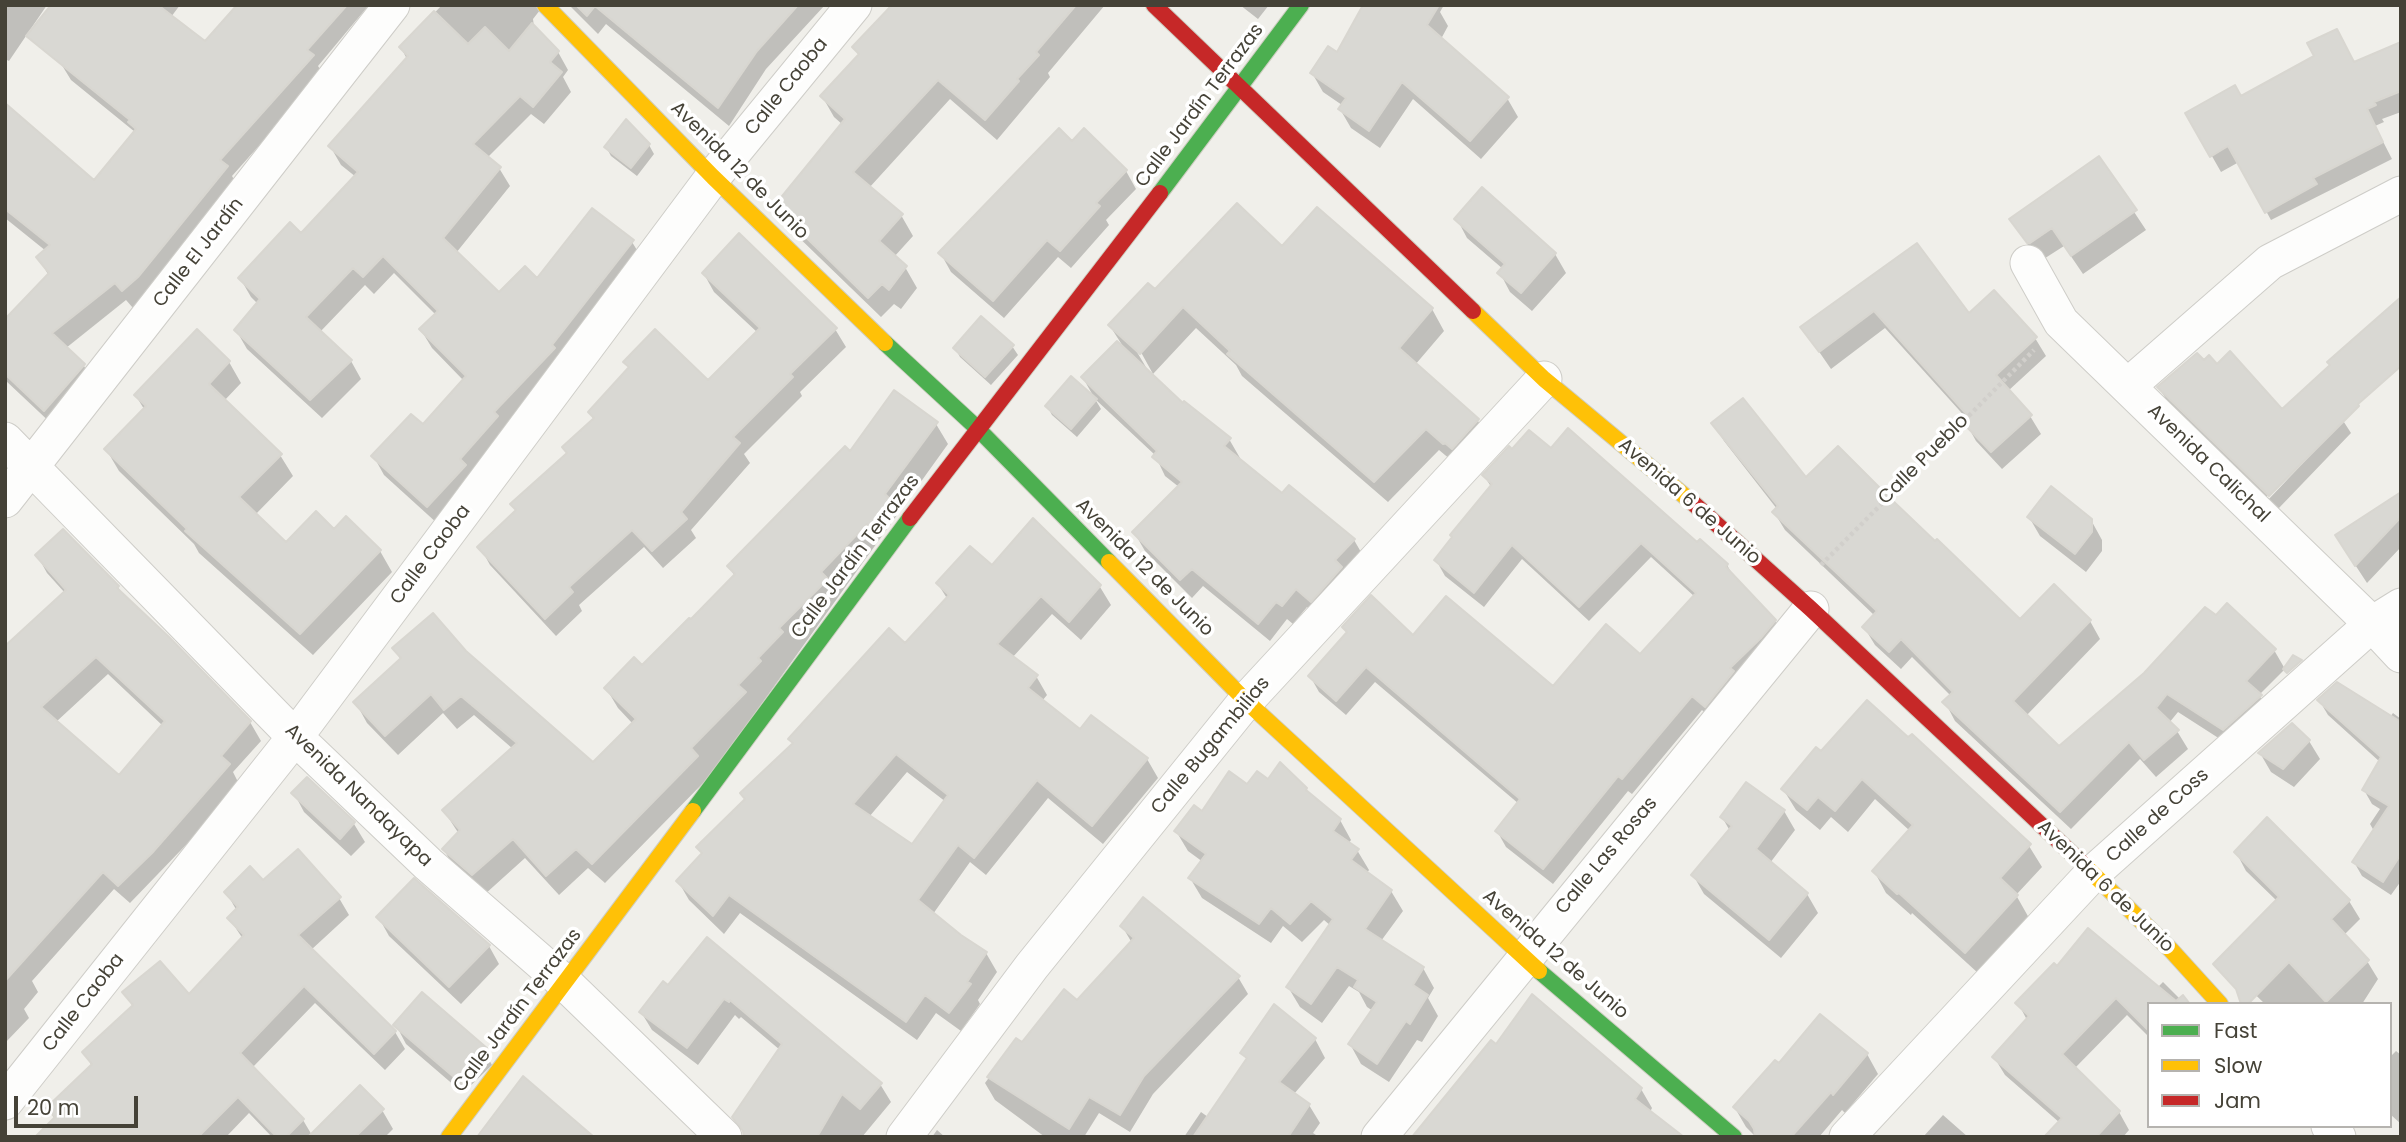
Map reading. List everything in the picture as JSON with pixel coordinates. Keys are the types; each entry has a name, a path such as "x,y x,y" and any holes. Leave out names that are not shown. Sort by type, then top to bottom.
{"street":[{"name":"Calle El Jardín","path":"5,500 392,5"},
{"name":"Avenida 12 de Junio","path":"545,5 713,177 845,306 977,428 1246,701 1523,958 1734,1137"},
{"name":"Calle Caoba","path":"5,1102 295,737 713,177 854,5"},
{"name":"Avenida 6 de Junio","path":"1154,5 1544,379 1694,504 1811,609 2093,873 2171,950 2218,1002"},
{"name":"Calle Jardín Terrazas","path":"449,1137 566,984 977,428 1241,90 1301,5"},
{"path":"2128,386 2270,262 2401,194"},
{"name":"Avenida Calichal","path":"2028,263 2061,322 2128,386 2386,615 2401,655"},
{"name":"Calle Bugambilias","path":"904,1137 1032,966 1246,701 1544,379"},
{"name":"Avenida Nandayapa","path":"5,440 295,737 428,864 566,984 724,1137"},
{"name":"Calle Las Rosas","path":"1379,1137 1811,609"},
{"name":"Calle de Coss","path":"1847,1137 2093,873 2386,615"}],"path":[{"name":"Calle Pueblo","path":"1811,609 1816,570 2061,322"}],"building":[{"path":"51,5 158,5 205,41 237,5 347,5 307,50 314,55 220,160 228,166 138,277 122,291 115,283 52,333 85,364 44,411 5,374 5,319 49,273 36,257 50,245 5,209 5,103 94,180 136,129 128,122 130,120 26,36"},
{"path":"576,5 798,5 757,51 718,108 595,6 587,16"},
{"path":"892,5 1076,5 1036,52 1039,55 1017,79 1019,81 985,120 938,80 853,172 903,214 879,241 907,266 889,290 882,284 868,298 774,206 845,119 820,96 859,54 852,47"},
{"path":"1363,5 1439,5 1427,25 1509,97 1470,141 1402,82 1369,131 1338,109 1346,98 1310,73 1328,46 1337,52"},
{"path":"434,11 468,44 485,27 509,51 532,23 559,51 550,62 562,72 533,107 520,96 473,144 501,167 443,238 499,292 525,266 537,278 592,208 634,240 552,345 555,348 494,412 498,416 460,459 466,465 427,507 371,456 411,414 423,424 466,376 419,329 438,311 383,256 363,277 353,268 306,317 352,360 310,400 234,330 260,299 238,278 290,222 301,233 358,172 328,146 408,56 399,47"},
{"path":"2337,29 2354,62 2401,42 2401,91 2374,102 2376,105 2367,109 2383,142 2313,178 2317,184 2265,213 2228,146 2210,157 2185,113 2235,85 2241,96 2314,56 2307,43"},
{"path":"626,119 650,144 631,168 604,147"},
{"path":"1059,128 1072,141 1084,128 1127,170 1096,203 1100,206 1060,251 1047,240 993,301 938,253"},
{"path":"2099,156 2137,210 2071,256 2052,228 2027,243 2009,219"},
{"path":"1482,187 1556,253 1521,293 1497,273 1505,264 1454,219"},
{"path":"1237,203 1282,246 1317,207 1433,308 1399,348 1479,419 1452,449 1426,429 1374,482 1227,354 1230,351 1183,307 1140,354 1108,325 1148,283 1155,289"},
{"path":"739,233 837,328 790,374 793,377 733,437 740,443 681,512 687,519 652,551 632,530 569,587 573,592 545,619 477,547 516,510 510,504 567,453 562,447 594,418 588,412 629,367 623,362 655,329 708,380 760,328 702,273"},
{"path":"1917,243 1969,313 1994,290 2037,337 1996,375 2032,415 1991,452 1963,423 1969,417 1874,311 1819,352 1800,327"},
{"path":"2401,297 2401,366 2358,404 2359,406 2269,496 2157,387 2197,353 2204,360 2209,355 2217,364 2230,351 2282,409 2330,365 2327,362"},
{"path":"981,316 1014,345 985,377 953,348"},
{"path":"197,329 230,361 209,384 282,454 239,497 286,542 316,511 334,529 346,516 381,550 300,634 185,531 187,529 104,449 146,406 134,395"},
{"path":"1117,341 1183,403 1184,401 1231,438 1224,446 1282,493 1289,485 1355,539 1335,560 1342,567 1311,602 1296,589 1282,606 1276,602 1258,624 1192,569 1180,580 1132,532 1182,482 1152,457 1157,451 1081,377"},
{"path":"1071,376 1097,399 1071,429 1045,406"},
{"path":"894,390 938,422 885,494 893,502 869,526 867,524 821,572 828,579 779,628 783,632 758,658 761,661 738,685 746,692 691,748 698,756 592,864 576,849 546,876 513,839 472,875 442,849 460,830 442,810 517,743 461,696 444,710 431,694 385,736 353,702 401,658 392,648 433,613 466,651 593,762 636,719 604,688 634,657 642,665 735,574 727,566 845,446 850,451"},
{"path":"1743,398 1806,477 1838,446 2020,619 2054,584 2091,620 2013,701 2059,746 2144,673 2205,607 2216,615 2227,603 2276,649 2246,681 2262,695 2223,730 2167,694 2156,708 2179,730 2144,760 2129,742 2060,812 1942,702 1953,692 1901,639 1889,652 1862,627 1877,611 1772,512 1778,506 1711,423"},
{"path":"1568,428 1697,542 1700,539 1728,564 1726,567 1776,620 1730,668 1734,671 1705,707 1692,696 1622,779 1618,776 1543,869 1495,831 1520,799 1366,667 1336,701 1308,676 1347,632 1342,627 1371,595 1413,635 1446,596 1553,686 1606,624 1640,654 1696,593 1641,543 1579,607 1512,545 1474,593 1434,560 1452,537 1450,535 1492,484 1482,475 1509,446 1512,449 1529,430 1551,448"},
{"path":"2051,486 2092,519 2092,532 2075,554 2027,517"},
{"path":"2401,492 2401,517 2355,566 2335,535"},
{"path":"1033,518 1101,585 1069,622 1041,596 997,644 1038,675 1028,688 1080,729 1091,715 1148,758 1092,826 1037,780 974,858 958,845 918,900 987,952 967,982 971,984 949,1013 925,995 906,1022 729,895 713,916 676,881 702,853 696,847 745,799 740,793 793,743 788,739 889,628 905,643 949,595 936,583 970,546 992,565","holes":["896,754 948,795 912,844 853,804"]},
{"path":"63,529 119,586 117,588 251,721 221,756 230,764 152,853 118,886 103,872 5,981 5,646 66,590 35,555","holes":["96,657 165,721 119,775 41,707"]},
{"path":"2293,655 2302,660 2287,673 2283,669"},
{"path":"2337,682 2401,722 2401,854 2383,882 2352,862 2389,806 2362,790 2381,757 2317,700"},
{"path":"1867,700 1908,737 1912,734 2031,844 2000,878 2018,895 1965,953 1872,871 1913,825 1862,779 1835,811 1818,797 1807,810 1781,789 1816,747 1821,751"},
{"path":"2292,723 2310,740 2283,769 2258,753"},
{"path":"1280,762 1306,790 1341,819 1333,831 1359,849 1351,860 1392,890 1365,929 1424,967 1413,985 1428,995 1410,1024 1406,1021 1377,1064 1348,1044 1377,1002 1354,987 1358,980 1337,967 1311,1004 1286,987 1333,919 1311,901 1290,924 1271,908 1259,924 1188,878 1206,854 1174,831 1194,805 1202,811 1229,771 1247,784 1257,771 1268,779"},
{"path":"307,777 355,822 340,839 291,793"},
{"path":"1746,782 1785,810 1756,849 1808,893 1769,940 1691,875 1732,826 1720,817"},
{"path":"2267,817 2350,900 2331,919 2369,960 2326,1002 2289,962 2250,1002 2240,1002 2236,989 2213,964 2279,897 2234,852"},
{"path":"298,849 341,897 298,935 396,1031 374,1054 304,986 240,1053 304,1119 286,1137 277,1137 238,1097 198,1137 35,1137 55,1117 46,1108 92,1064 82,1052 133,1005 122,992 160,961 189,994 244,935 227,918 238,907 224,892 250,866 263,880"},
{"path":"414,878 490,945 449,987 376,917"},
{"path":"1143,897 1240,976 1144,1076 1120,1115 1089,1097 1069,1129 987,1077 1016,1038 1022,1042 1064,989 1077,1000 1134,938 1120,926"},
{"path":"2088,928 2176,1001 2183,995 2188,1002 2147,1002 2147,1029 2116,998 2062,1054 2120,1111 2096,1137 2044,1137 2062,1118 1992,1057 2029,1016 2015,1003 2054,963 2057,966"},
{"path":"707,937 882,1083 860,1109 842,1094 817,1137 744,1137 743,1131 732,1117 782,1044 730,1000 729,1002 724,999 687,1048 639,1012 663,981 668,985"},
{"path":"422,992 488,1049 462,1084 393,1025"},
{"path":"1532,994 1642,1088 1635,1099 1684,1137 1412,1137 1491,1040 1496,1044"},
{"path":"1274,1004 1316,1038 1279,1082 1310,1104 1288,1137 1193,1137 1247,1058 1240,1053"},
{"path":"1820,1014 1868,1053 1833,1095 1831,1092 1791,1137 1755,1137 1749,1121 1733,1107 1775,1060 1779,1063"},
{"path":"523,1076 594,1137 477,1137"},
{"path":"360,1085 384,1109 355,1137 308,1137"}],"traffic: fast":[{"path":"1160,193 1301,5"},
{"path":"885,343 977,428 1109,562"},
{"path":"693,811 910,518"},
{"path":"1539,971 1734,1137"}],"traffic: slow":[{"path":"545,5 713,177 885,343"},
{"path":"1473,311 1544,379 1693,503"},
{"path":"1109,562 1246,701 1539,971"},
{"path":"449,1137 693,811"},
{"path":"2084,865 2171,950 2218,1002"}],"traffic: jam":[{"path":"1154,5 1473,311"},
{"path":"910,518 1160,193"},
{"path":"1693,503 1811,609 2084,865"}]}
